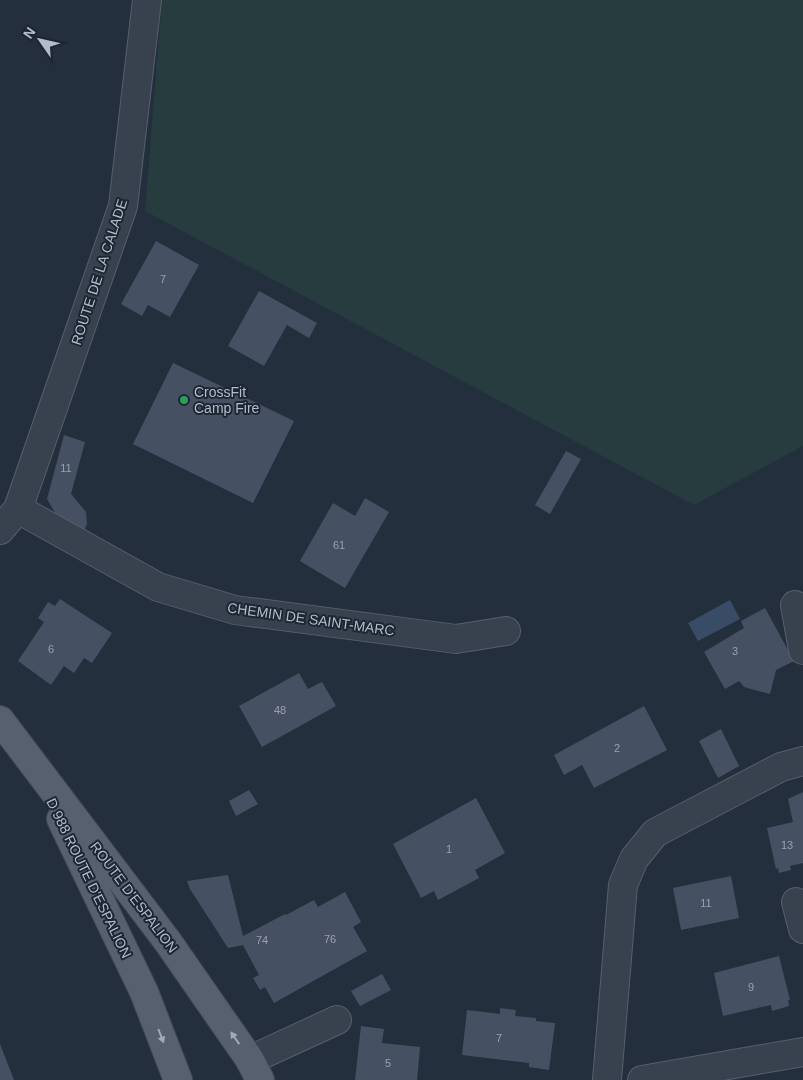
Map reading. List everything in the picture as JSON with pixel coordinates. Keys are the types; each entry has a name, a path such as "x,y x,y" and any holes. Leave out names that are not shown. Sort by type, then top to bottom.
{"main road":[{"name":"ROUTE D'ESPALION","path":"0,720 168,942 255,1070"},
{"name":"D 988 ROUTE D'ESPALION","path":"34,764 144,992 178,1080"}],"street":[{"name":"ROUTE DE LA CALADE","path":"0,530 18,509 123,206 147,0"},
{"name":"CHEMIN DE SAINT-MARC","path":"18,509 158,587 235,610 456,639 506,630"},
{"path":"795,606 803,650"},
{"path":"607,1080 623,885 634,860 655,833 781,767 803,761"},
{"path":"796,902 803,929"},
{"path":"255,1070 337,1020"},
{"path":"642,1080 803,1052"}],"green space":[{"path":"162,0 803,0 803,446 694,505 145,211"}],"water":[{"path":"730,600 740,619 698,641 688,623"}],"building":[{"path":"156,241 199,265 170,317 148,305 142,316 121,304"},
{"path":"259,291 317,323 309,338 287,325 264,366 228,346"},
{"path":"173,363 294,421 253,503 133,444"},
{"path":"64,435 85,442 71,494 86,512 87,524 82,536 63,526 47,499"},
{"path":"566,451 581,459 550,514 535,505"},
{"path":"365,498 389,512 345,588 300,561 333,503 355,516"},
{"path":"60,599 112,633 92,663 84,658 74,673 64,666 51,685 18,661 44,622 38,618 48,602 55,606"},
{"path":"765,608 794,661 776,670 770,694 744,687 739,681 725,689 704,652 744,628 741,621"},
{"path":"299,673 308,689 322,682 336,706 262,747 239,706"},
{"path":"644,706 667,750 594,788 582,765 564,775 554,755"},
{"path":"721,729 739,766 718,778 699,741"},
{"path":"249,790 258,804 236,816 229,801"},
{"path":"803,792 803,863 790,866 791,870 779,873 778,868 776,869 767,828 793,822 788,799"},
{"path":"476,798 505,853 475,870 479,878 438,900 434,891 421,898 393,844"},
{"path":"228,875 243,936 314,900 318,907 345,892 361,922 353,927 367,951 274,1003 265,987 260,990 253,978 259,975 243,945 228,948 190,889 187,881"},
{"path":"731,876 739,918 681,930 673,888"},
{"path":"779,956 790,1000 788,1000 789,1006 772,1011 771,1005 723,1016 714,973"},
{"path":"382,974 391,990 360,1006 351,991"},
{"path":"500,1008 516,1010 515,1016 536,1018 536,1021 555,1023 549,1070 529,1067 529,1063 462,1055 467,1010 500,1014"},
{"path":"361,1026 384,1029 382,1043 420,1047 417,1080 355,1080"},
{"path":"0,1044 14,1080 0,1080"}],"place":[{"name":"CrossFit Camp Fire","path":"184,400"}]}
